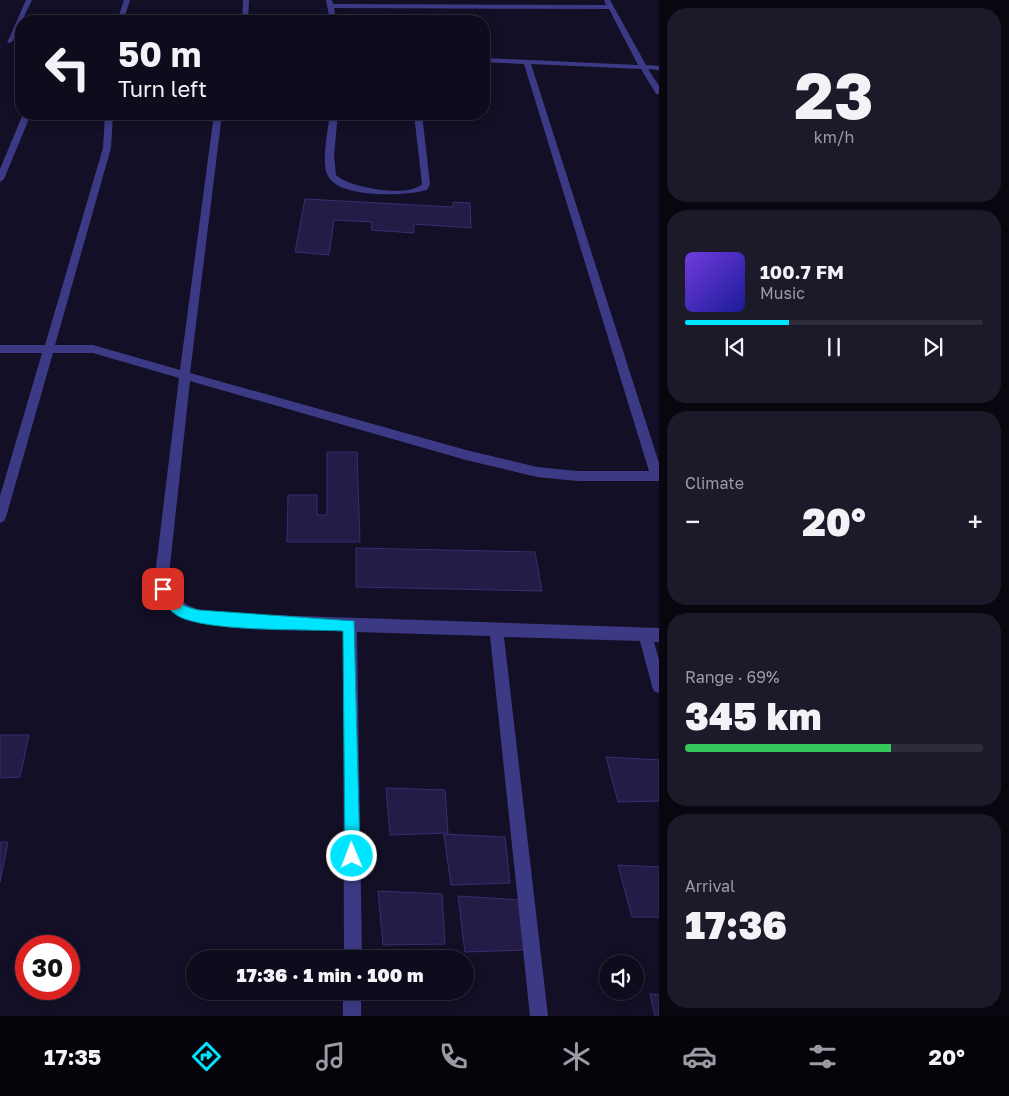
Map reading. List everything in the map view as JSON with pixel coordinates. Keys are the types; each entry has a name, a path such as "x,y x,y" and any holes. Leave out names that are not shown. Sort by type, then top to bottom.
{"street":[{"path":"22,15 30,0"},
{"path":"122,15 126,0"},
{"path":"245,15 246,0"},
{"path":"329,3 609,3 643,67 659,92"},
{"path":"9,42 15,30"},
{"path":"0,42 15,42"},
{"path":"490,60 659,68"},
{"path":"0,349 93,349 184,373 466,455 537,472 577,476 658,476 527,62"},
{"path":"0,179 25,120"},
{"path":"0,517 107,148 109,120"},
{"path":"217,120 184,373 162,575 163,589 172,603 182,612 198,616 242,621 652,635 659,686"},
{"path":"334,120 330,166 336,181 357,188 412,192 424,188 426,184 419,120"},
{"path":"350,625 353,950"},
{"path":"496,629 539,1016"},
{"path":"352,1000 352,1016"}],"building":[{"path":"305,199 453,207 453,202 470,203 471,228 414,224 414,233 371,230 372,222 334,220 329,255 295,252"},
{"path":"327,452 357,452 360,542 287,542 288,495 317,495 317,515 327,515"},
{"path":"356,548 535,552 542,591 356,587"},
{"path":"0,735 29,735 20,777 0,778"},
{"path":"606,757 659,760 659,801 618,802"},
{"path":"386,788 445,790 448,833 390,835"},
{"path":"444,834 505,837 510,883 451,885"},
{"path":"0,842 8,842 0,882"},
{"path":"618,865 659,867 659,917 632,917"},
{"path":"378,891 442,894 445,944 383,945"},
{"path":"458,896 522,900 527,950 474,952 474,950 465,950"},
{"path":"650,994 659,995 659,1016 655,1016"}],"route":[{"path":"163,589 172,603 182,612 198,616 242,621 350,625 352,856"}]}
